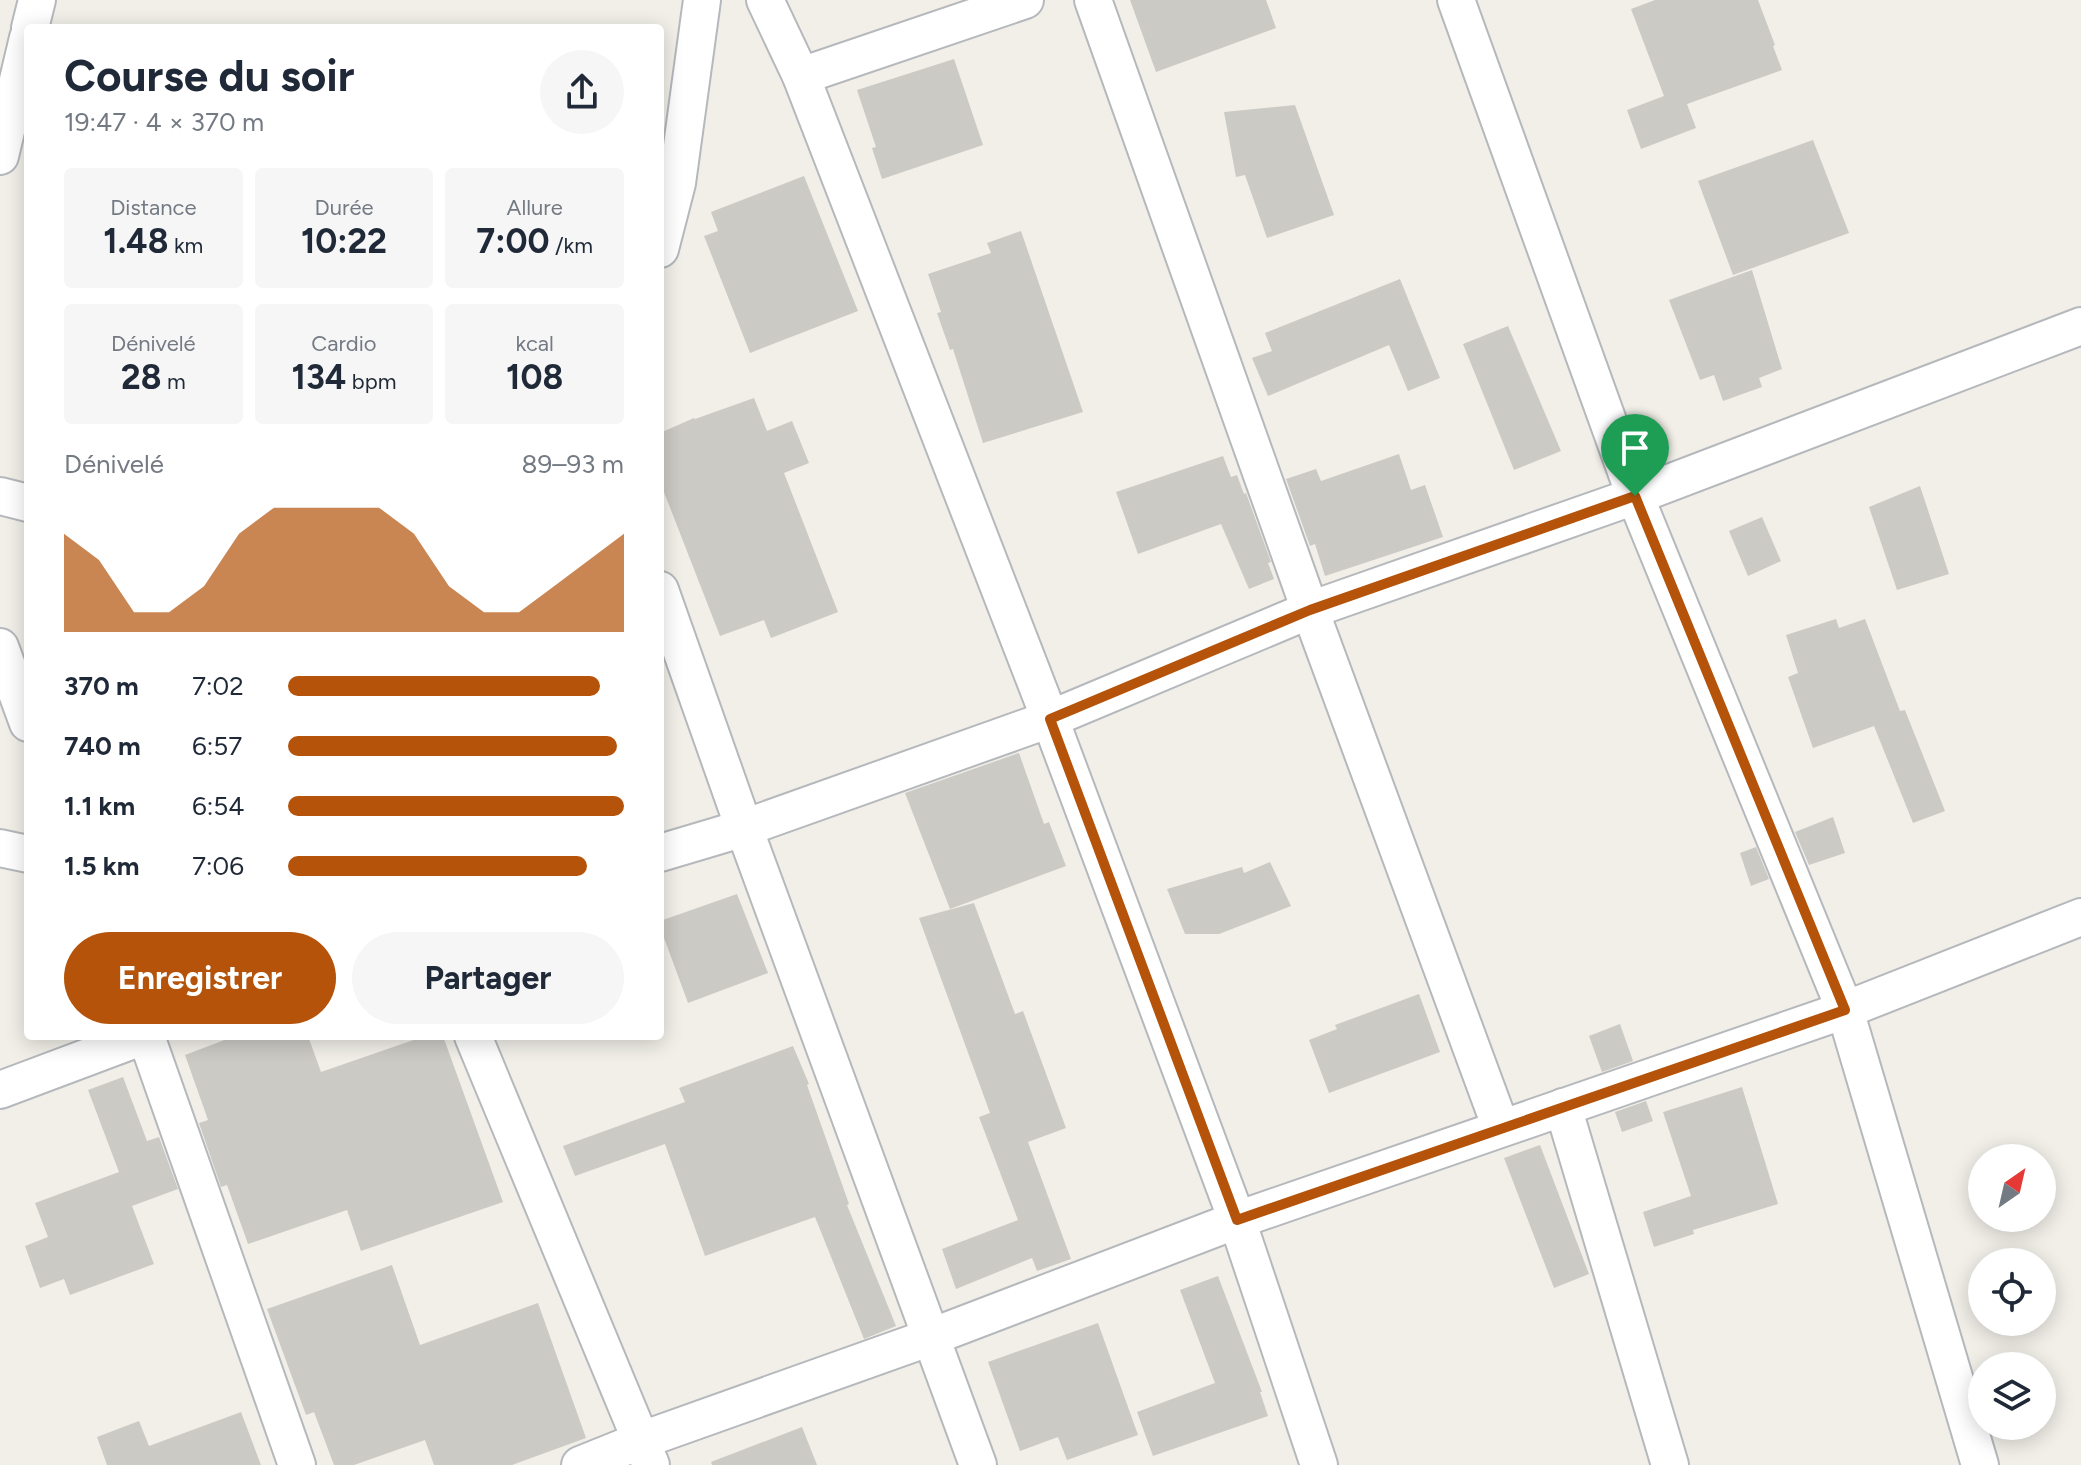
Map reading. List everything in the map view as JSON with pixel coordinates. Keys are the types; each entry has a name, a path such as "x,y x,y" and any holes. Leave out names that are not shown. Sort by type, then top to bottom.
{"street":[{"path":"31,24 37,0"},
{"path":"664,216 702,0"},
{"path":"765,0 801,76 1050,719 1237,1220 1319,1465"},
{"path":"801,76 1025,0"},
{"path":"1093,0 1310,610 1501,1128"},
{"path":"1456,0 1635,496 1845,1010 1980,1465"},
{"path":"0,156 24,66"},
{"path":"664,852 744,828 1050,719 1310,610 1635,496 2081,326"},
{"path":"0,496 24,502"},
{"path":"664,601 978,1465"},
{"path":"0,647 24,712"},
{"path":"0,848 24,853"},
{"path":"580,1465 647,1452 931,1337 1237,1220 1845,1010 2081,917"},
{"path":"0,1090 134,1040"},
{"path":"146,1040 297,1465"},
{"path":"475,1040 647,1452"},
{"path":"1563,1107 1670,1465"}],"building":[{"path":"1130,0 1266,0 1276,28 1156,72"},
{"path":"1655,0 1758,0 1782,70 1687,104 1696,128 1641,149 1627,110 1664,96 1631,9"},
{"path":"954,59 983,145 882,179 872,148 876,147 857,90"},
{"path":"1295,105 1334,215 1267,238 1245,175 1236,177 1224,112"},
{"path":"1813,140 1849,233 1733,275 1698,181"},
{"path":"804,176 858,311 750,353 704,236 718,231 711,212"},
{"path":"1021,231 1083,412 983,443 953,349 950,350 937,313 941,312 928,274 991,253 987,243"},
{"path":"1752,270 1782,369 1759,378 1762,387 1723,401 1714,375 1700,380 1669,300"},
{"path":"1400,279 1440,378 1408,391 1389,345 1268,396 1252,358 1272,351 1265,333"},
{"path":"1508,326 1561,451 1514,470 1463,344"},
{"path":"754,398 767,431 792,421 809,463 784,473 838,612 771,638 764,620 720,636 664,492 664,431"},
{"path":"1399,454 1411,490 1425,485 1443,537 1325,576 1315,544 1310,546 1286,479 1316,469 1321,481"},
{"path":"1223,456 1231,477 1237,475 1246,493 1271,562 1268,563 1274,579 1249,589 1221,524 1138,554 1116,492"},
{"path":"1920,486 1949,574 1897,590 1869,507"},
{"path":"1762,517 1781,561 1748,576 1729,531"},
{"path":"1836,619 1839,628 1865,619 1900,711 1905,710 1945,811 1913,823 1874,726 1813,748 1788,677 1798,673 1786,635"},
{"path":"1019,753 1044,824 1049,822 1066,866 950,909 905,793"},
{"path":"1833,817 1845,853 1809,865 1795,832"},
{"path":"1756,847 1769,879 1751,886 1740,853"},
{"path":"1270,862 1291,906 1219,934 1185,934 1167,889 1242,867 1244,873"},
{"path":"737,894 768,973 688,1003 664,938 664,920"},
{"path":"974,903 1015,1014 1023,1011 1066,1128 1028,1142 1071,1259 1037,1271 1032,1258 956,1289 942,1249 1018,1220 979,1117 990,1113 919,918"},
{"path":"1419,994 1440,1052 1329,1093 1309,1040 1337,1029 1335,1025"},
{"path":"1620,1024 1633,1061 1602,1072 1589,1036"},
{"path":"224,1040 309,1040 321,1072 413,1040 444,1040 503,1202 361,1251 347,1210 248,1244 227,1185 221,1187 199,1123 208,1120 185,1055"},
{"path":"793,1046 809,1084 847,1205 896,1326 864,1339 815,1217 705,1256 665,1144 575,1176 563,1146 685,1102 679,1088"},
{"path":"123,1077 147,1141 159,1137 178,1189 132,1206 154,1264 70,1295 64,1279 40,1288 25,1246 48,1237 35,1203 119,1172 88,1090"},
{"path":"1742,1087 1778,1204 1693,1230 1694,1234 1654,1247 1643,1212 1691,1196 1663,1112"},
{"path":"1646,1101 1653,1121 1622,1132 1615,1112"},
{"path":"1540,1145 1589,1274 1554,1288 1504,1158"},
{"path":"392,1265 420,1345 538,1303 586,1438 512,1465 434,1465 425,1440 354,1465 334,1465 314,1412 306,1415 267,1309"},
{"path":"1218,1276 1262,1392 1268,1416 1153,1456 1137,1412 1215,1383 1180,1290"},
{"path":"1098,1323 1138,1435 1067,1460 1058,1437 1020,1451 988,1362"},
{"path":"241,1412 261,1465 107,1465 97,1437 139,1421 149,1446"},
{"path":"802,1427 817,1465 712,1465 711,1462"}],"route":[{"path":"1635,496 1845,1010 1237,1220 1050,719 1310,610 1635,496"}]}
